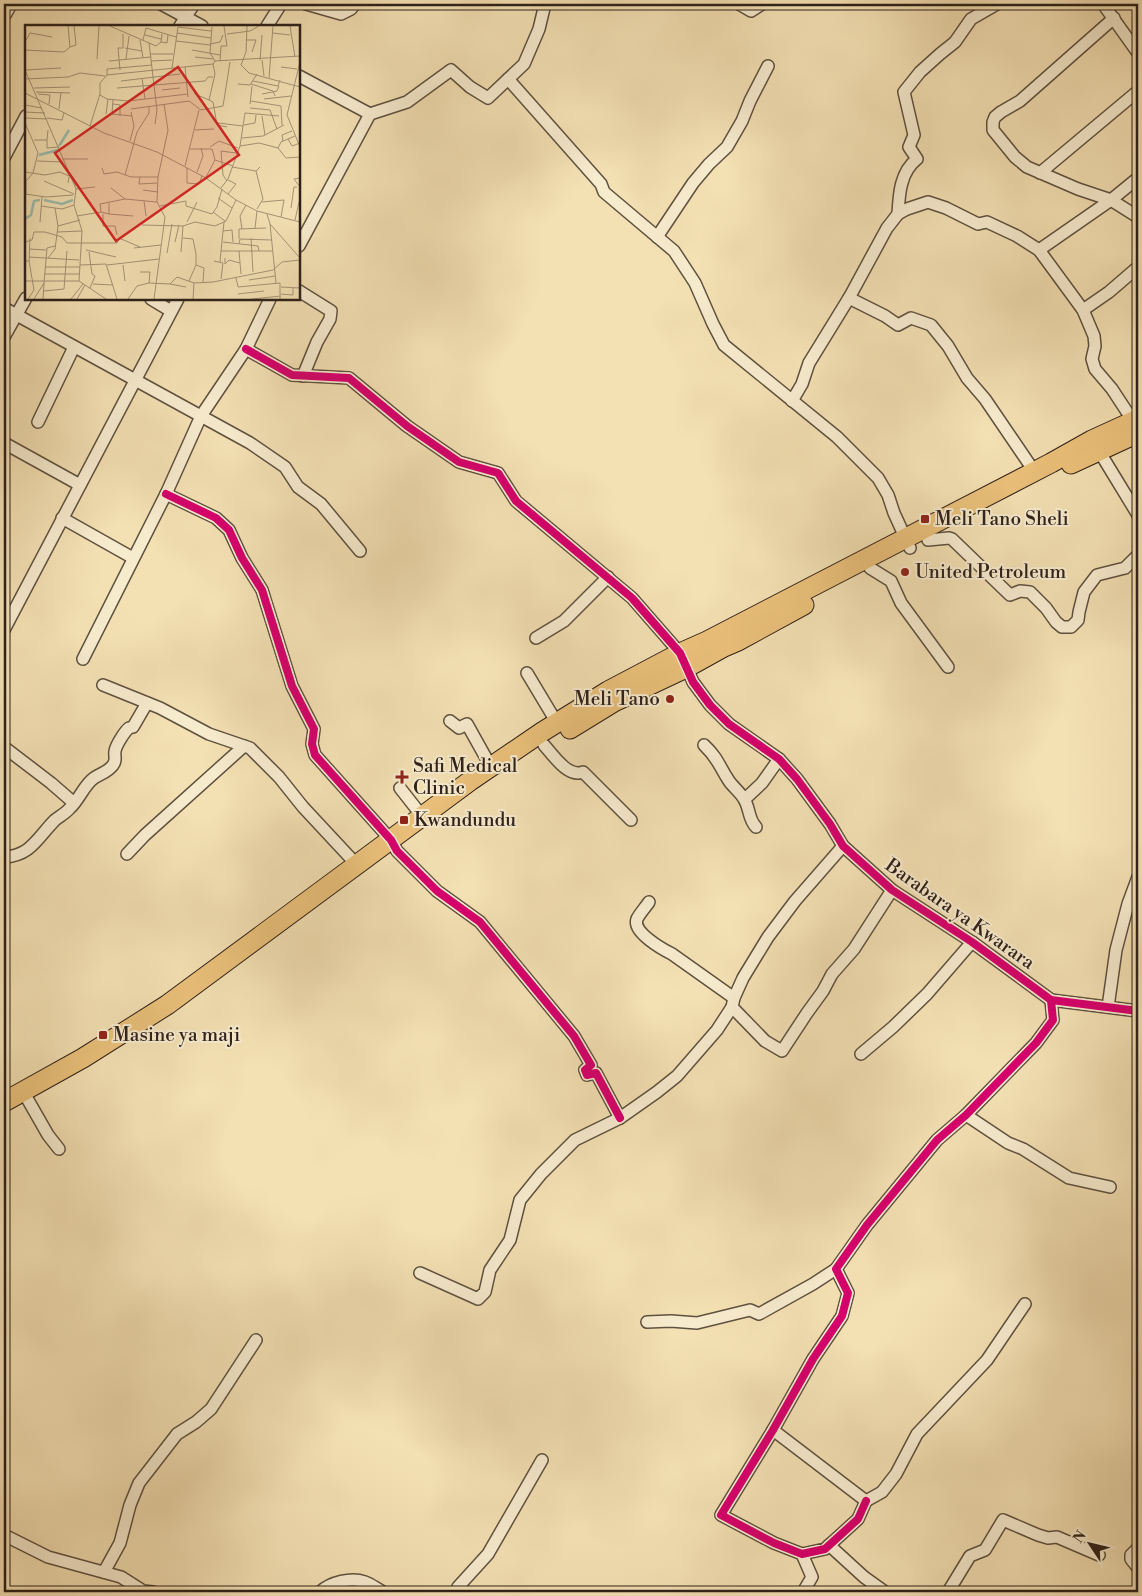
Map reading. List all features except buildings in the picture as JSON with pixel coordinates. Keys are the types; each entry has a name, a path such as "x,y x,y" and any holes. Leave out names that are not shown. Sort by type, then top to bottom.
{"main road":[{"path":"683,660 707,641 908,543 1092,440 1136,424"},
{"path":"4,1115 124,1047 174,1016 394,845 422,816 490,767 557,723 614,702 683,660 870,568 908,543 928,540 1099,451 1136,424"},
{"path":"4,1102 91,1054 167,1005 357,865 425,826 544,745 588,711"}],"street":[{"path":"4,13 9,4"},
{"path":"161,4 183,22 197,25"},
{"path":"183,22 194,4"},
{"path":"268,25 281,4"},
{"path":"306,4 341,14 355,4"},
{"path":"300,244 370,114 407,102 451,70 470,87 488,98 524,64 539,29 545,4"},
{"path":"739,4 751,11 762,4"},
{"path":"898,214 899,194 905,175 910,164 917,159 909,147 914,135 904,92 920,72 955,42 971,19 997,4"},
{"path":"1103,4 1138,53"},
{"path":"1114,18 1020,101 1001,112 992,122 993,130 1015,157 1027,167 1078,189 1111,200 1138,217"},
{"path":"658,237 693,183 708,164 727,147 742,121 768,66"},
{"path":"508,79 601,184 604,192 674,252 695,283 724,345 836,437 878,478 888,495 908,543"},
{"path":"300,80 370,114"},
{"path":"1040,173 1138,91"},
{"path":"4,158 8,140 25,120"},
{"path":"1039,250 1111,200 1138,178"},
{"path":"792,401 802,384 808,363 849,298 887,228 898,214 928,202 946,208 978,224 987,222 1017,236 1039,250 1083,310 1094,336 1095,346 1092,359 1095,369 1136,424"},
{"path":"1083,310 1109,292 1138,267"},
{"path":"300,291 331,311 330,319 317,342 303,376"},
{"path":"849,298 898,324 911,318 931,325 948,346 967,378 985,399 1034,472"},
{"path":"4,337 25,300"},
{"path":"153,300 171,310"},
{"path":"4,630 8,614 80,485 177,300"},
{"path":"83,659 166,494 201,416 246,349 270,300"},
{"path":"4,308 250,442 285,467 298,487 321,504 360,551"},
{"path":"38,422 74,347"},
{"name":"Barabara ya Kwarara","path":"246,349 292,375 349,378 407,426 460,462 498,473 516,501 632,598 683,660 693,682 710,705 728,724 778,759 797,779 830,824 842,846 892,890 972,942 1051,1000 1138,1011"},
{"path":"4,444 80,485"},
{"path":"1099,451 1138,515"},
{"path":"166,494 216,518 229,530 242,558 262,590 292,686 314,729 312,744 315,755 394,845 437,890 480,922 574,1036 591,1065 585,1070 587,1075 596,1073 620,1118"},
{"path":"62,518 133,558"},
{"path":"928,540 952,539 1010,595 1020,591 1030,592 1046,608 1056,622 1062,627 1071,628 1078,620 1084,592 1097,575 1125,568 1138,555"},
{"path":"870,568 891,581 901,603 948,667"},
{"path":"536,638 564,621 608,577"},
{"path":"527,673 557,723"},
{"path":"103,685 147,703 209,734 250,748 279,776 303,806 357,865"},
{"path":"4,857 19,854 31,848 55,821 71,808 95,777 104,774 114,764 116,760 115,752 126,730 133,727 147,703"},
{"path":"450,721 459,728 467,724 490,767"},
{"path":"544,745 572,772 578,774 583,772 631,820"},
{"path":"704,745 719,762 729,781 745,799 752,822 756,827"},
{"path":"127,854 145,834 244,746"},
{"path":"4,747 74,803"},
{"path":"745,799 762,783 778,759"},
{"path":"400,788 422,816"},
{"path":"420,1273 478,1299 485,1292 490,1270 510,1240 520,1200 541,1174 575,1140 620,1118 677,1076 717,1030 733,1003 743,978 768,937 795,901 842,846"},
{"path":"1108,1007 1116,950 1128,904 1138,877"},
{"path":"649,902 637,919 636,925 638,930 661,949 672,954 733,1003 765,1041 782,1051 823,991 832,974 854,948 892,890"},
{"path":"860,1054 893,1027 927,994 972,942"},
{"path":"647,1322 697,1323 750,1310 759,1314 836,1269 868,1225 937,1140 966,1115 1036,1044 1052,1020 1051,1000"},
{"path":"28,1100 48,1135 59,1149"},
{"path":"966,1115 990,1132 1008,1143 1023,1149 1069,1178 1110,1187"},
{"path":"836,1269 848,1293 842,1316 813,1359 722,1515 774,1543 802,1554 825,1549 858,1519 866,1501 882,1492 896,1474 917,1434 987,1360 1025,1304"},
{"path":"104,1572 120,1543 130,1505 139,1484 177,1434 200,1419 211,1409 256,1340"},
{"path":"773,1430 866,1501"},
{"path":"456,1592 458,1587 488,1554 542,1460"},
{"path":"948,1592 970,1556 985,1550 1003,1520 1038,1535 1048,1538 1056,1537 1099,1555"},
{"path":"4,1534 48,1557 121,1577 128,1588 146,1592"},
{"path":"829,1545 864,1577 885,1592"},
{"path":"1138,1548 1131,1555 1131,1560 1138,1568"},
{"path":"802,1554 812,1577 803,1592"},
{"path":"320,1592 325,1588 348,1580 365,1582 383,1592"}],"cycle path":[{"path":"246,349 292,375 349,378 407,426 459,462 498,473 516,501 632,598 680,653 693,682 710,705 729,724 779,759 797,779 830,824 843,846 892,890 972,942 1051,1000 1138,1011"},
{"path":"166,494 216,518 229,530 242,558 262,590 292,686 314,729 312,744 315,755 391,840 397,851 437,891 480,922 574,1036 591,1065 585,1070 587,1075 596,1073 620,1118"},
{"path":"866,1501 858,1519 825,1549 802,1554 774,1543 721,1515 773,1430 813,1359 842,1316 848,1293 836,1269 867,1225 937,1140 966,1115 1036,1043 1053,1020 1051,1000"}],"place":[{"name":"Meli Tano Sheli","path":"925,519"},
{"name":"United Petroleum","path":"905,572"},
{"name":"Meli Tano","path":"670,699"},
{"name":"Safi Medical Clinic","path":"402,777"},
{"name":"Kwandundu","path":"404,820"},
{"name":"Masine ya maji","path":"103,1035"}]}
